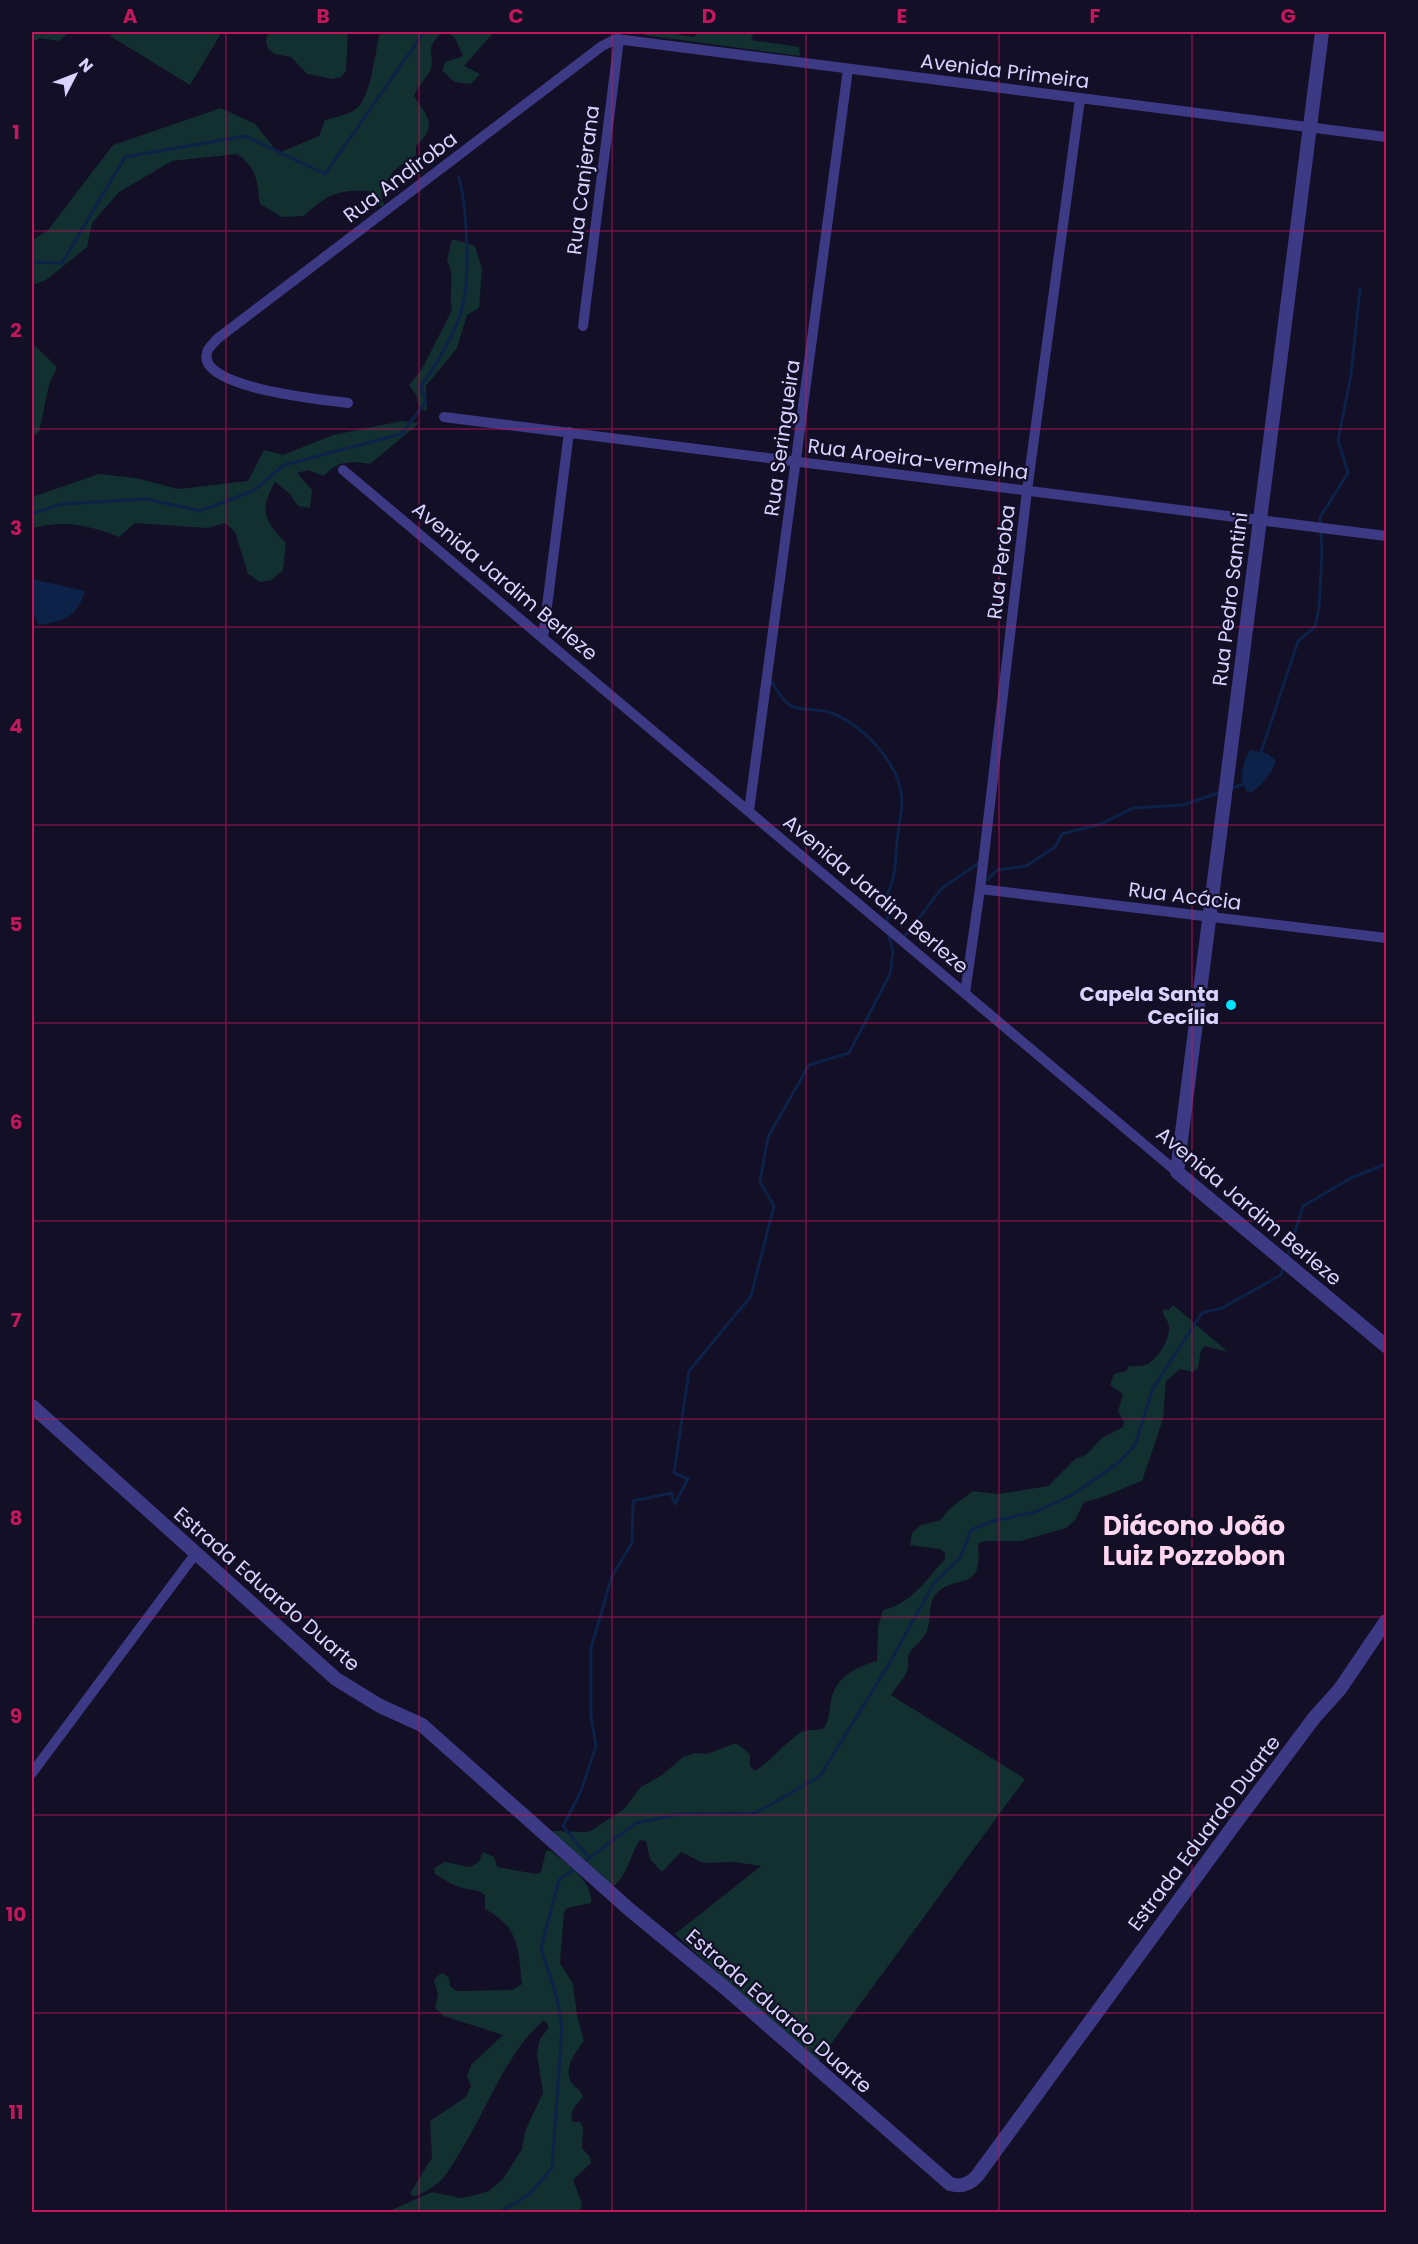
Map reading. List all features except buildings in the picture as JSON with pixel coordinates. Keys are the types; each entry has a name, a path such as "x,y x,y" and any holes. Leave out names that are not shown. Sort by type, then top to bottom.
{"street":[{"name":"Rua Pedro Santini","path":"1177,1172 1322,32"},
{"name":"Avenida Primeira","path":"620,39 1386,137"},
{"name":"Rua Canjerana","path":"583,326 620,39"},
{"name":"Rua Andiroba","path":"348,403 248,388 214,371 207,359 208,350 222,335 602,46 620,39"},
{"name":"Rua Seringueira","path":"749,812 798,461 848,69"},
{"name":"Rua Peroba","path":"964,993 980,889 1027,491 1080,99"},
{"name":"Rua Aroeira-vermelha","path":"444,417 1386,536"},
{"path":"543,638 569,432"},
{"name":"Avenida Jardim Berleze","path":"343,470 1386,1345"},
{"name":"Rua Acácia","path":"980,889 1386,938"},
{"name":"Estrada Eduardo Duarte","path":"32,1406 336,1679 370,1700 422,1725 630,1910 724,1988 950,2184 957,2186 971,2182 977,2176 1254,1798 1314,1718 1340,1689 1386,1621"},
{"path":"32,1773 196,1553"}],"green space":[{"path":"32,32 66,32 66,35 59,41 40,38 32,42"},
{"path":"113,32 222,32 190,85 110,36"},
{"path":"268,32 348,32 346,71 341,77 333,79 307,74 291,57 275,54 268,49 266,40"},
{"path":"380,32 443,32 436,38 431,48 432,66 414,96 427,116 429,127 427,133 416,146 416,155 393,171 381,193 384,206 376,205 369,191 349,191 326,198 304,216 282,217 260,204 257,182 252,170 249,164 237,154 172,161 119,192 92,223 87,247 46,280 32,285 32,211 33,240 48,230 113,145 221,108 255,124 278,153 319,136 325,120 342,116 357,108 362,102 372,73"},
{"path":"447,32 494,32 464,66 480,74 471,84 455,82 442,71 445,62 463,56 455,38"},
{"path":"647,32 666,32 693,37 701,32 732,34 754,32 751,40 799,47 800,56 644,35"},
{"path":"452,239 475,246 482,269 479,308 467,315 457,348 426,386 427,412 419,407 416,395 409,385 422,369 452,310 451,272 447,260"},
{"path":"32,343 57,367 49,385 39,432 32,437"},
{"path":"402,421 419,423 370,464 357,462 340,464 324,476 308,470 297,473 312,490 310,508 298,506 289,493 275,482 267,501 266,515 273,528 286,543 283,570 272,580 260,582 248,574 235,532 225,523 207,528 135,523 119,537 76,525 55,524 32,528 32,497 99,474 136,478 178,489 248,481 264,450 283,455 333,435"},
{"path":"1173,1305 1228,1352 1205,1346 1201,1350 1198,1368 1193,1372 1180,1369 1166,1381 1163,1419 1142,1481 1084,1502 1075,1520 1066,1528 1021,1541 984,1541 978,1544 979,1560 973,1576 945,1587 932,1600 927,1632 909,1654 907,1672 891,1695 1025,1779 817,2063 675,1934 761,1866 734,1862 703,1863 681,1852 662,1872 650,1859 646,1841 640,1840 622,1877 613,1887 550,1831 587,1832 592,1830 623,1810 641,1787 662,1775 683,1757 695,1753 707,1754 736,1743 750,1754 750,1766 755,1771 799,1733 824,1728 837,1685 855,1669 877,1661 878,1627 883,1610 902,1603 910,1597 945,1559 945,1553 940,1549 910,1545 912,1533 921,1525 941,1520 948,1510 973,1491 999,1494 1048,1486 1075,1459 1086,1455 1102,1438 1123,1427 1124,1422 1118,1411 1123,1394 1110,1385 1114,1374 1126,1371 1129,1366 1148,1364 1156,1357 1166,1342 1169,1331 1163,1309 1169,1310"},
{"path":"546,1851 551,1851 571,1867 588,1887 591,1895 591,1903 567,1908 564,1912 560,1963 573,1984 577,2015 584,2041 569,2065 571,2082 583,2097 574,2108 572,2118 573,2122 580,2122 583,2127 582,2148 590,2157 591,2163 573,2180 582,2203 581,2209 572,2212 387,2212 432,2192 461,2198 489,2191 503,2179 522,2149 525,2131 543,2093 537,2053 540,2039 549,2027 544,2020 531,2033 508,2064 471,2133 445,2175 435,2185 420,2194 414,2197 410,2193 432,2158 430,2121 466,2097 471,2086 467,2076 471,2065 503,2035 444,2016 435,2008 438,1994 434,1981 443,1973 449,1978 450,1986 456,1991 512,1990 522,1984 515,1940 505,1924 485,1909 485,1895 446,1881 435,1874 434,1868 445,1862 470,1867 479,1862 483,1852 494,1857 497,1867 536,1874 541,1872"}],"water":[{"path":"32,579 85,591 78,607 69,616 56,622 39,625 32,611"},
{"path":"1250,750 1268,754 1276,761 1266,779 1250,793 1246,791 1242,776 1243,765"}],"waterway":[{"path":"32,262 62,263 125,157 245,136 325,174 424,32"},
{"path":"32,514 62,504 146,499 200,511 253,491 284,465 401,434 426,402 421,386 449,341 464,299 467,245 459,178"},
{"path":"1260,755 1298,641 1315,627 1319,608 1322,552 1320,517 1348,473 1338,440 1351,375 1360,288"},
{"path":"770,680 790,705 829,712 858,728 879,749 895,774 900,787 902,805 895,868 891,885 882,903 889,912 886,924"},
{"path":"1230,789 1246,783"},
{"path":"984,877 987,880 997,870 1026,866 1055,847 1062,834 1101,824 1133,808 1183,805 1221,792"},
{"path":"904,937 942,888 979,863"},
{"path":"589,1858 563,1826 581,1791 596,1746 591,1716 591,1648 612,1576 632,1543 633,1501 671,1493 675,1504 688,1479 674,1473 689,1371 751,1296 774,1206 760,1182 768,1137 809,1065 849,1053 890,974 893,951 888,933"},
{"path":"1287,1258 1303,1206 1351,1178 1386,1164"},
{"path":"584,1862 636,1823 679,1814 756,1813 820,1776 889,1664 934,1583 960,1558 971,1530 993,1521 1035,1512 1072,1495 1118,1463 1135,1445 1153,1388 1202,1313 1222,1308 1281,1275 1283,1267"},
{"path":"500,2212 530,2194 552,2168 562,2028 557,1998 541,1948 559,1880 576,1868"}],"place":[{"name":"Capela Santa Cecília","path":"1231,1005"}],"district":[{"name":"Diácono João Luiz Pozzobon","path":"1194,1541"}]}
